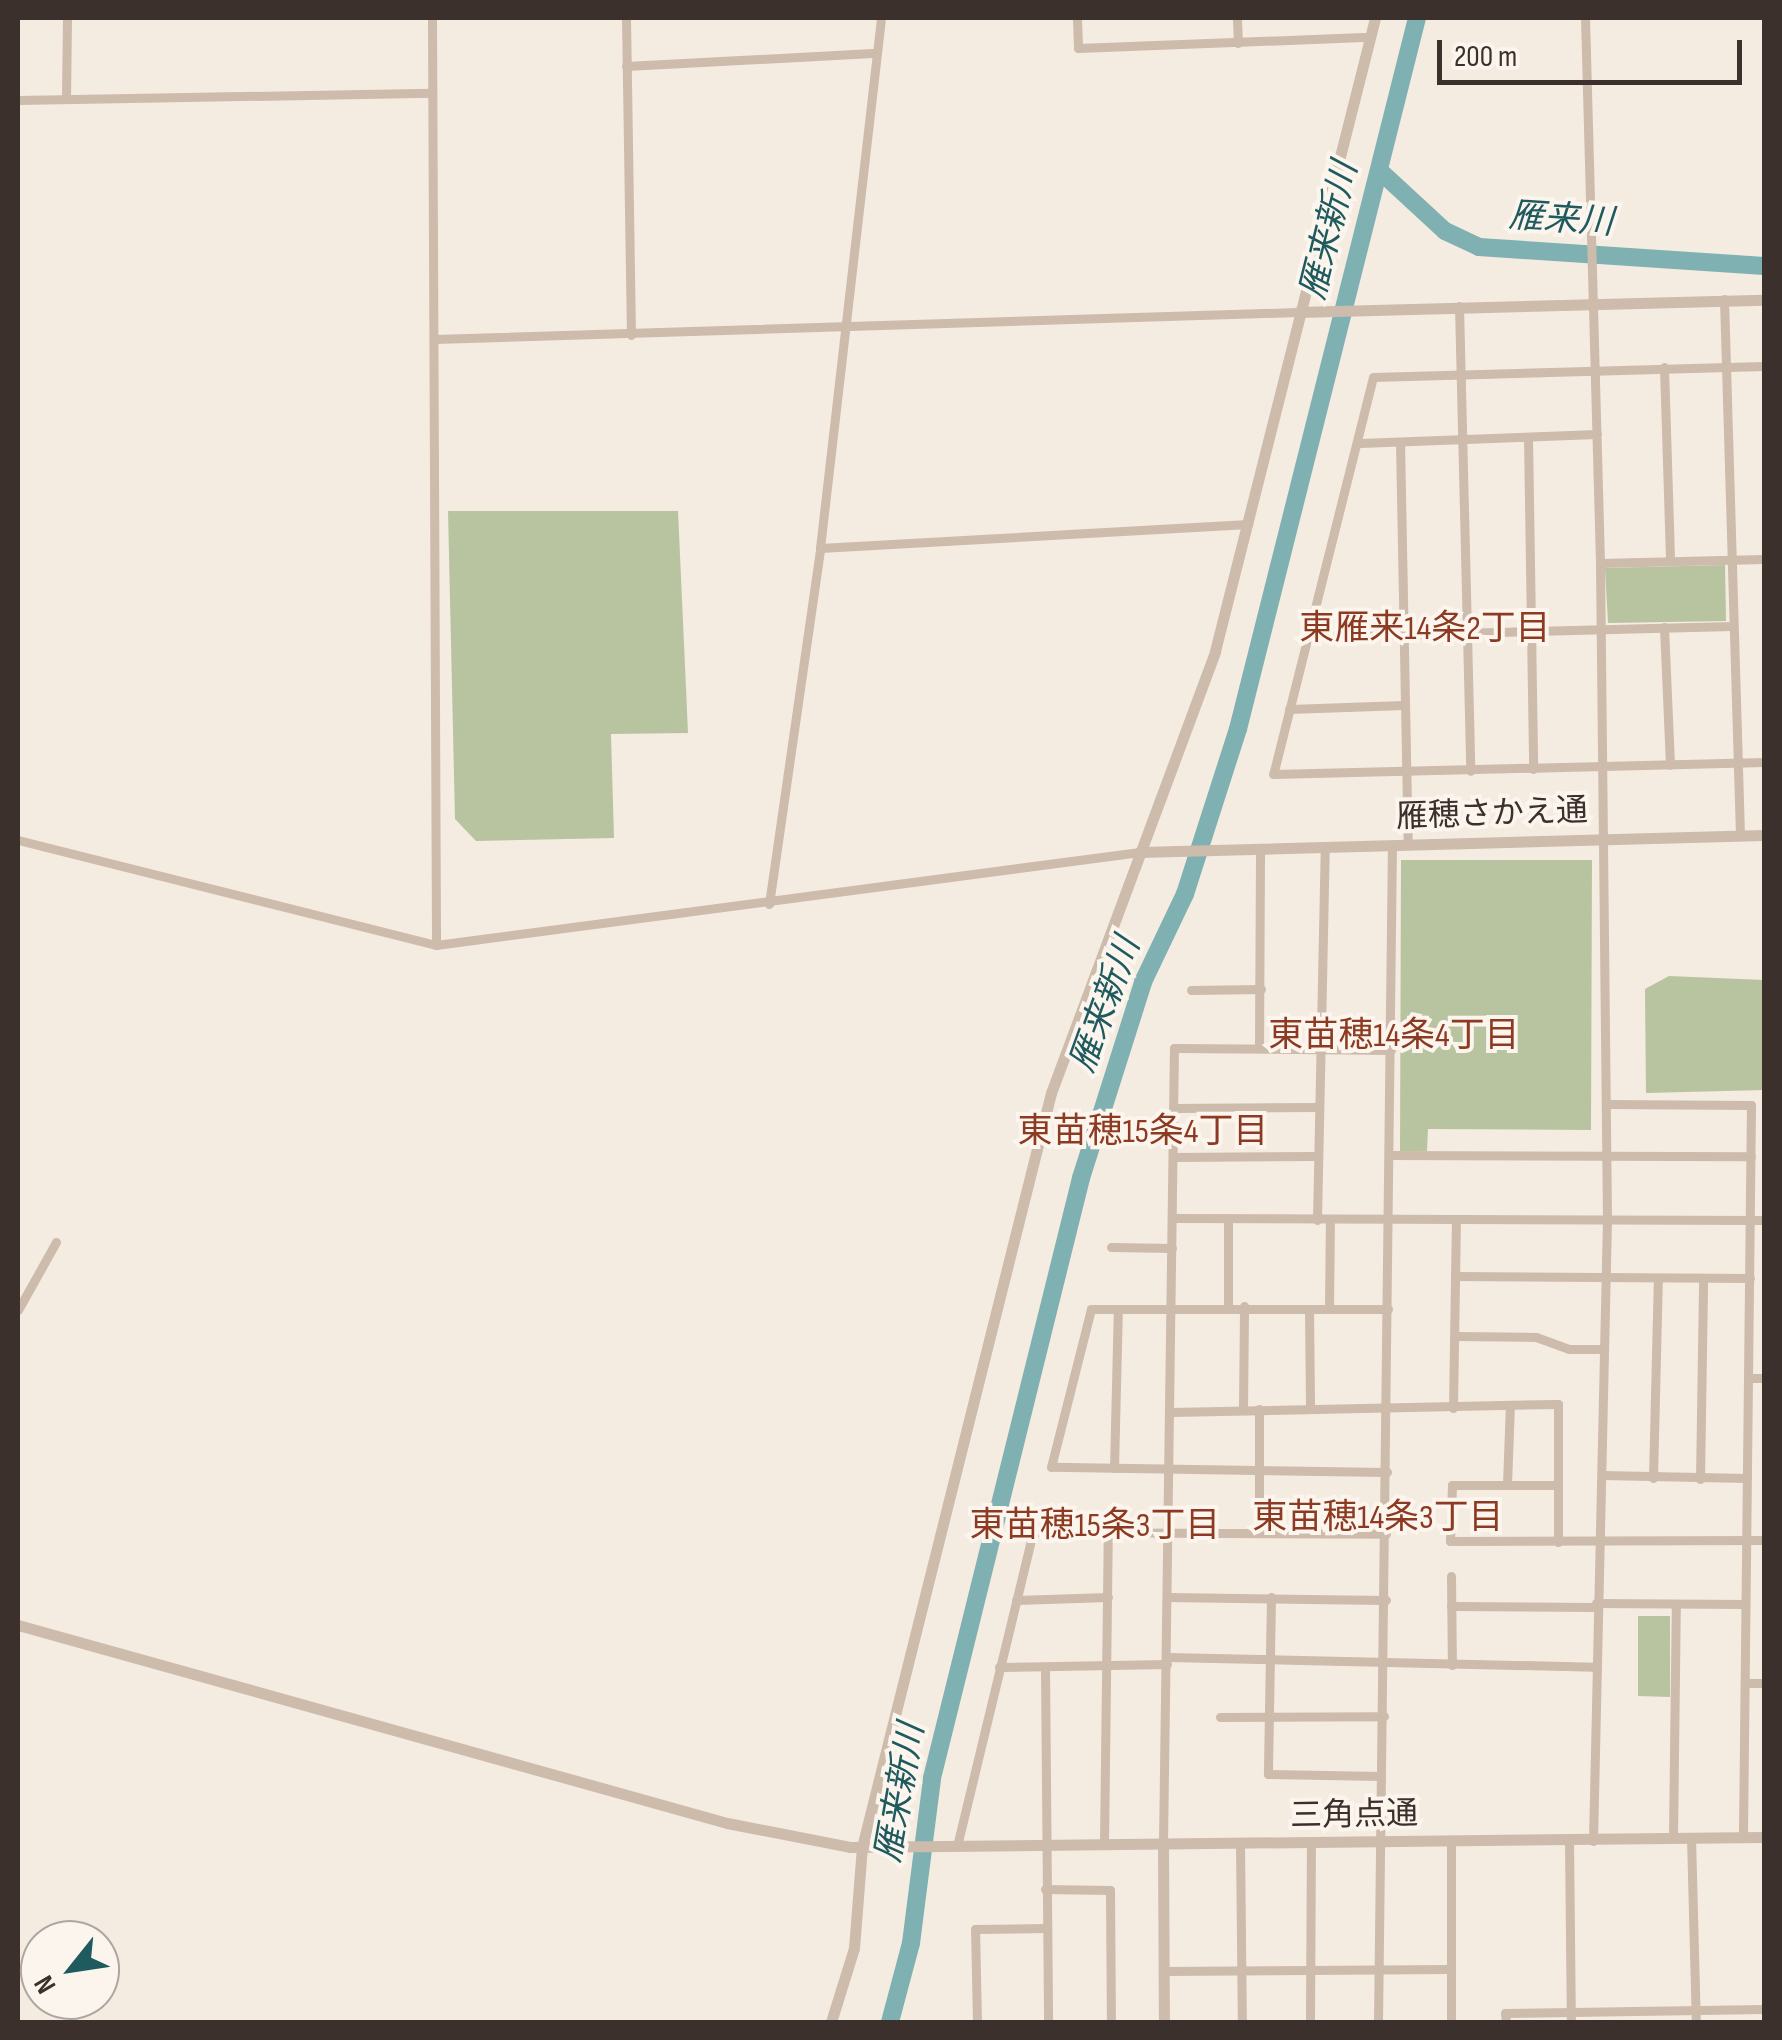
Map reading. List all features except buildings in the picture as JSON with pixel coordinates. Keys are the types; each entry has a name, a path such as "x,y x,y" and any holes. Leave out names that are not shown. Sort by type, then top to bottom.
{"street":[{"path":"66,18 66,100"},
{"path":"432,18 436,945"},
{"path":"626,18 631,335"},
{"path":"770,904 820,548 882,18"},
{"path":"1077,18 1078,48 1370,38"},
{"path":"1238,18 1238,43"},
{"path":"831,2022 854,1948 862,1847 1050,1093 1215,651 1375,18"},
{"path":"1586,18 1604,767 1607,1104 1594,1840"},
{"path":"626,66 878,53"},
{"path":"18,100 432,93"},
{"path":"1724,299 1740,836"},
{"path":"434,339 845,330 1459,306 1764,300"},
{"path":"1459,306 1470,771"},
{"path":"1764,366 1595,367 1373,377 1360,444 1273,774 1764,762"},
{"path":"1664,367 1670,561"},
{"path":"1360,444 1597,434"},
{"path":"1528,437 1533,769"},
{"path":"1400,442 1408,846"},
{"path":"820,548 1248,524"},
{"path":"1600,563 1764,559"},
{"path":"1308,637 1732,626"},
{"path":"1664,627 1670,765"},
{"path":"1289,708 1404,705"},
{"name":"雁穂さかえ通","path":"1140,852 1764,835"},
{"path":"18,840 436,945 770,904 1140,852"},
{"path":"1378,2022 1378,1841 1385,1825 1381,1776 1392,846"},
{"path":"1317,1220 1324,848"},
{"path":"1259,1048 1260,850"},
{"path":"1191,990 1260,988"},
{"path":"1164,2022 1174,1048 1391,1050"},
{"path":"1607,1104 1751,1105 1742,1837"},
{"path":"1174,1108 1319,1107"},
{"path":"1390,1155 1751,1156"},
{"path":"1174,1156 1318,1156"},
{"path":"1172,1218 1764,1220"},
{"path":"1228,1218 1228,1306"},
{"path":"1328,1309 1330,1220"},
{"path":"1454,1408 1456,1220"},
{"path":"18,1310 56,1242"},
{"path":"1111,1247 1172,1248"},
{"path":"1455,1276 1750,1278"},
{"path":"1653,1478 1658,1278"},
{"path":"1700,1479 1703,1279"},
{"path":"1387,1472 1051,1467 1091,1310 1228,1306 1388,1309"},
{"path":"1242,1408 1244,1306"},
{"path":"1114,1468 1118,1309"},
{"path":"1309,1309 1310,1408"},
{"path":"1454,1336 1536,1338 1569,1349 1604,1349"},
{"path":"1749,1378 1764,1378"},
{"path":"1171,1412 1558,1404 1558,1542"},
{"path":"1507,1485 1510,1406"},
{"path":"1259,1409 1259,1532"},
{"path":"1602,1475 1746,1478"},
{"path":"1558,1485 1452,1485 1450,1542 1764,1540"},
{"path":"1104,1844 1108,1530"},
{"path":"950,1846 1034,1532 1386,1534"},
{"path":"1451,1576 1452,1665"},
{"path":"1016,1600 1108,1597"},
{"path":"1168,1597 1386,1600"},
{"path":"1271,1598 1268,1774 1381,1776"},
{"path":"1673,1836 1676,1604"},
{"path":"1451,1606 1744,1604"},
{"path":"18,1625 727,1823 862,1847"},
{"path":"999,1667 1107,1667 1167,1661 1596,1666"},
{"path":"1046,1667 1044,1845 1048,2022"},
{"path":"1745,1683 1764,1683"},
{"path":"1220,1717 1384,1716"},
{"path":"1691,1836 1696,2022"},
{"name":"三角点通","path":"862,1847 1764,1837"},
{"path":"1569,1841 1572,2022"},
{"path":"1451,1842 1451,2022"},
{"path":"1240,1844 1242,2022"},
{"path":"1310,2022 1311,1844"},
{"path":"1045,1890 1110,1890 1111,2022"},
{"path":"977,2022 975,1930 1046,1928"},
{"path":"1164,1972 1450,1968"},
{"path":"1506,2022 1505,2013 1764,2009"}],"green space":[{"path":"448,511 678,511 688,733 611,734 614,838 476,841 455,819"},
{"path":"1725,565 1726,621 1608,623 1605,568"},
{"path":"1401,860 1592,860 1591,1130 1428,1129 1427,1151 1400,1151"},
{"path":"1669,976 1764,980 1764,1090 1646,1093 1645,989"},
{"path":"1638,1616 1670,1616 1670,1697 1638,1696"}],"waterway":[{"name":"雁来新川","path":"890,2022 911,1943 932,1778 1081,1178 1143,982 1185,894 1238,729 1417,18"},
{"name":"雁来川","path":"1381,172 1445,231 1479,247 1764,266"}],"district":[{"name":"東雁来14条2丁目","path":"1425,629"},
{"name":"東苗穂14条4丁目","path":"1394,1036"},
{"name":"東苗穂15条4丁目","path":"1143,1132"},
{"name":"東苗穂14条3丁目","path":"1378,1518"},
{"name":"東苗穂15条3丁目","path":"1095,1526"}]}
